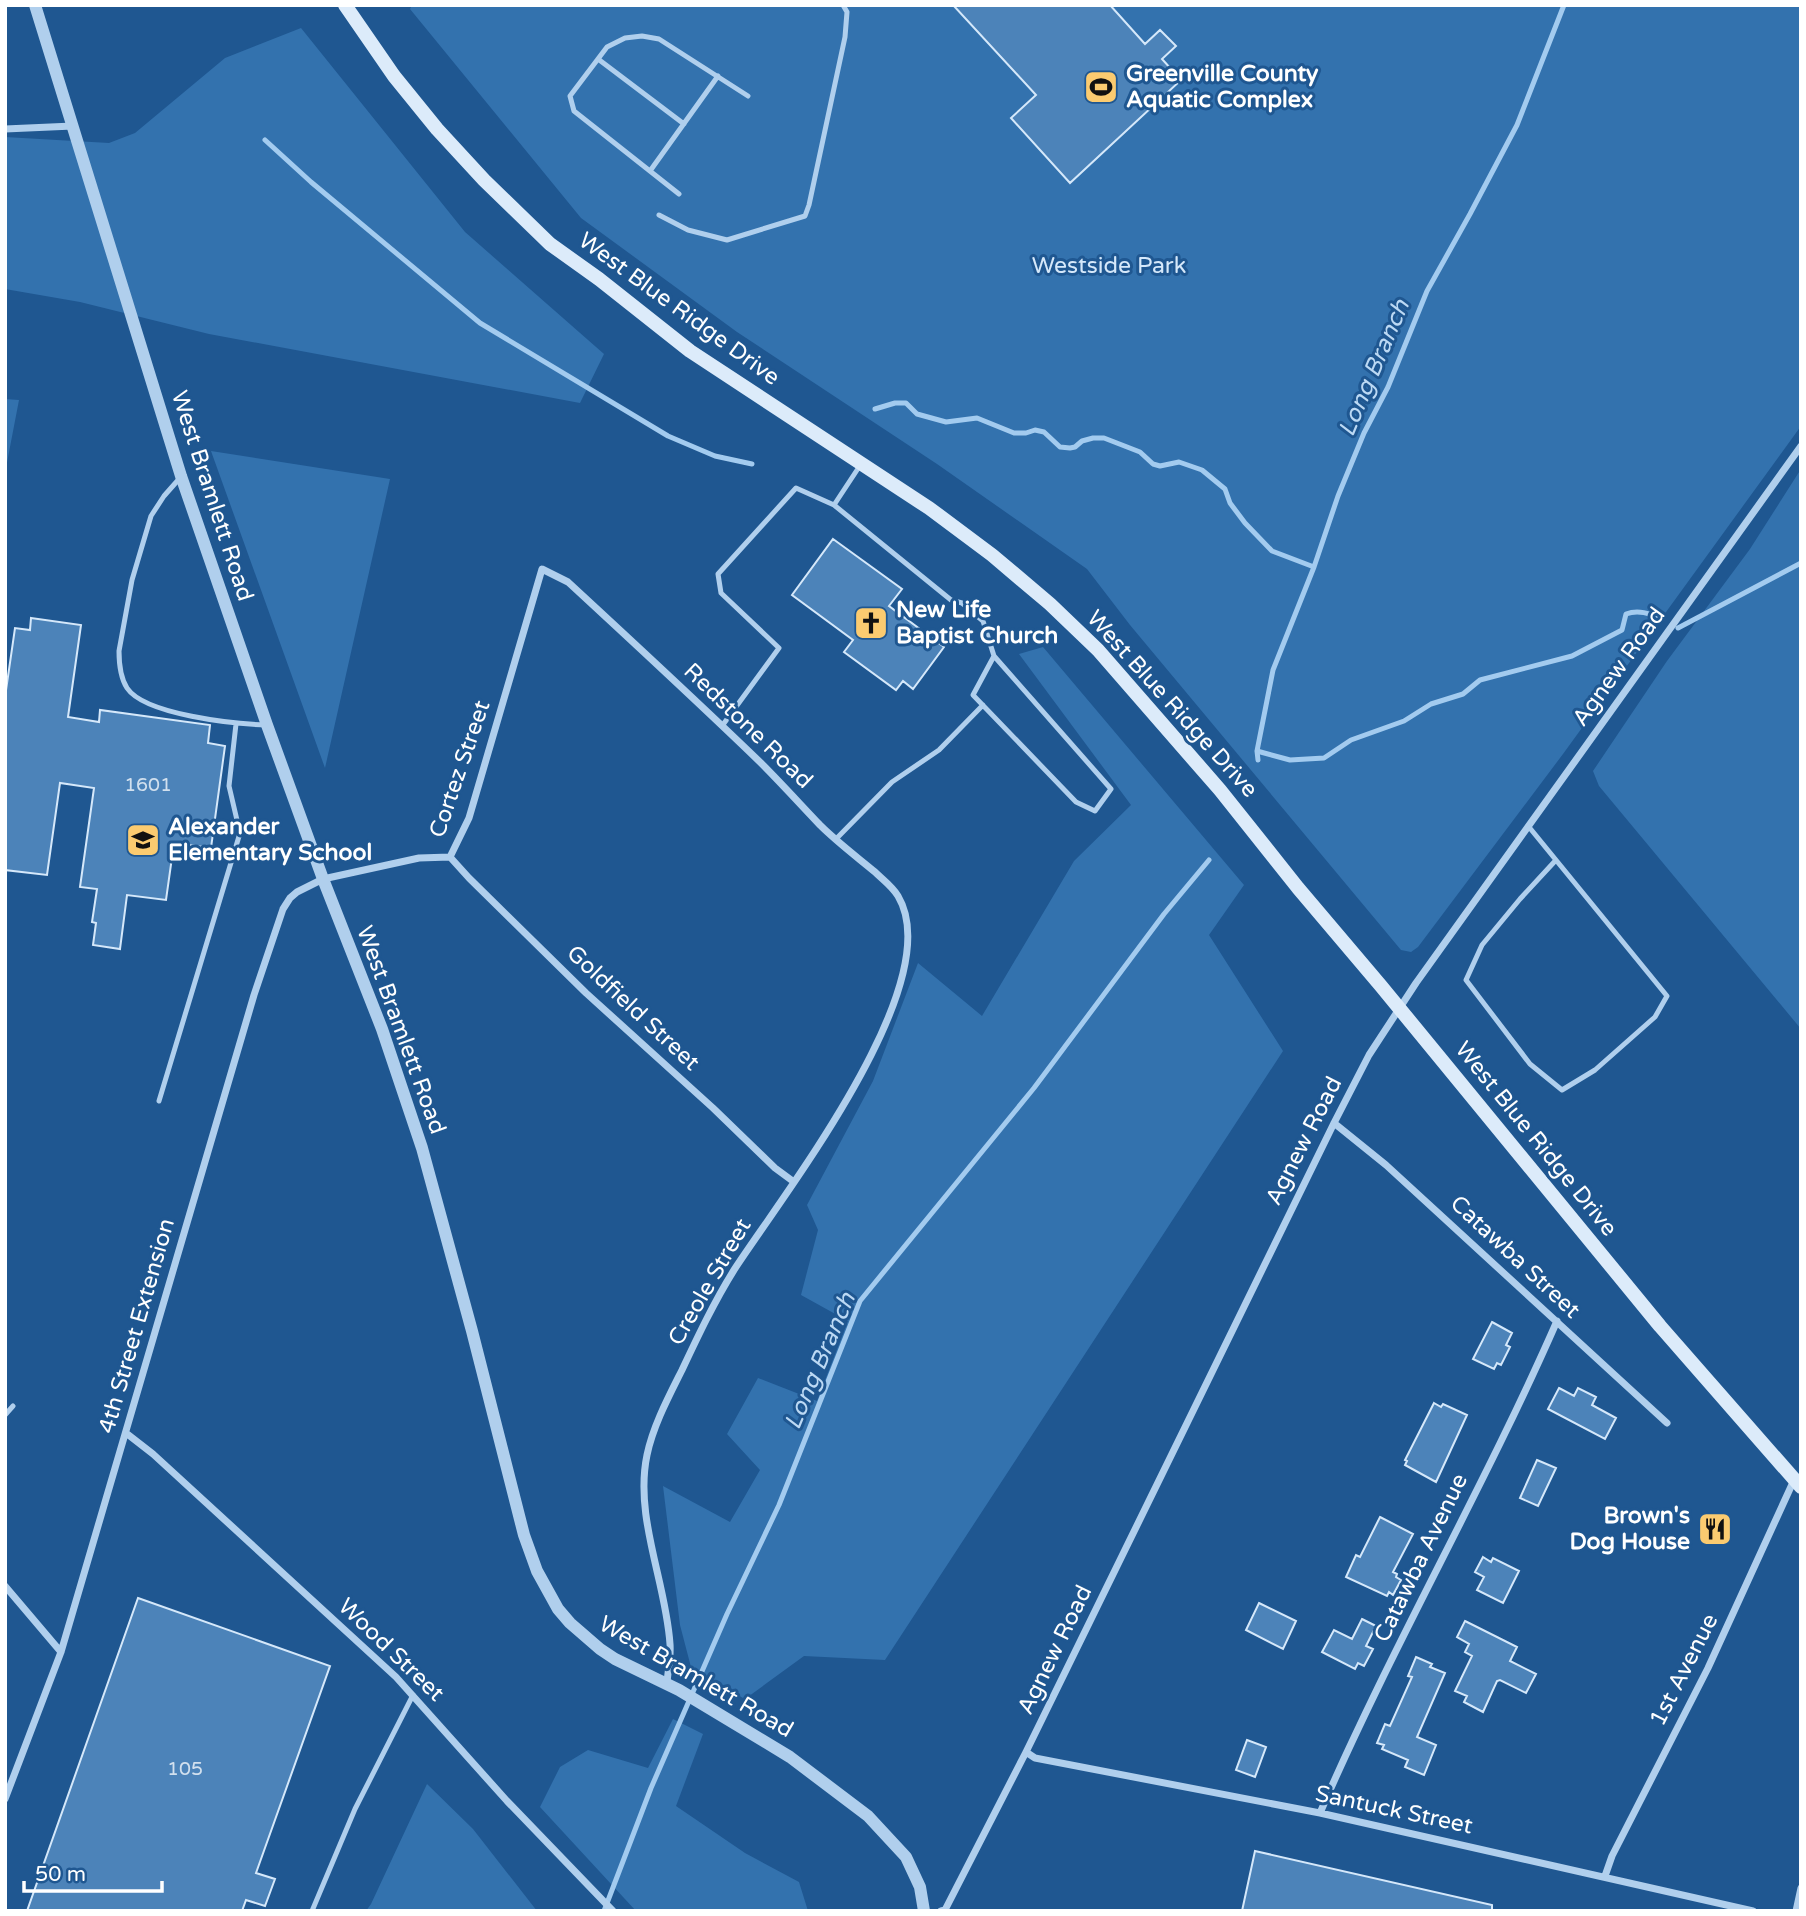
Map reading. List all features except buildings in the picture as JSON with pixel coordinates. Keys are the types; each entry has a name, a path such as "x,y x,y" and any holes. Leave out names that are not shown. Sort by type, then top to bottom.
{"main road":[{"name":"West Blue Ridge Drive","path":"345,5 394,76 437,129 484,180 550,244 690,351 929,508 992,555 1050,604 1098,650 1220,790 1660,1326 1798,1484"}],"street":[{"name":"West Bramlett Road","path":"35,5 181,477 267,725 323,879 382,1029 422,1147 524,1535 537,1571 558,1609 584,1637 615,1659 673,1687 790,1757 868,1816 906,1857 920,1887 924,1911"},
{"path":"5,129 73,126"},
{"name":"Agnew Road","path":"941,1911 945,1910 1026,1752 1369,1055 1399,1009 1801,446"},
{"name":"Redstone Road","path":"542,569 568,582 722,726 836,839 894,891 906,914 908,926"},
{"name":"Cortez Street","path":"323,879 419,858 450,857 469,818 542,569"},
{"name":"Goldfield Street","path":"450,857 468,878 586,993 775,1168 794,1182"},
{"name":"4th Street Extension","path":"5,1799 61,1652 254,995 283,909 297,892 323,879"},
{"name":"Creole Street","path":"673,1687 667,1618 643,1493 647,1454 670,1395 711,1310 848,1100 871,1058 901,980 907,952 908,926"},
{"name":"Catawba Street","path":"1334,1123 1386,1164 1667,1423"},
{"name":"Catawba Avenue","path":"1320,1813 1335,1777 1532,1378 1557,1321"},
{"name":"Wood Street","path":"125,1433 153,1454 396,1677 507,1801 613,1911"},
{"name":"1st Avenue","path":"1605,1876 1612,1856 1798,1484"},
{"path":"5,1586 61,1652"},
{"name":"Santuck Street","path":"1026,1752 1035,1758 1320,1813 1753,1911"},
{"path":"1796,1911 1801,1888"}],"lane":[{"path":"659,215 688,230 727,240 804,216 809,205 845,37 847,12 843,5"},
{"path":"679,194 573,111 570,96 607,47 625,38 642,36 659,39 748,96"},
{"path":"598,59 684,124"},
{"path":"650,171 718,76"},
{"path":"834,505 861,463"},
{"path":"181,477 151,516 132,580 119,651 122,676 132,694 177,713 236,724 267,725"},
{"path":"722,726 779,648 720,593 718,574 796,488 834,505 951,600 962,603 983,621 994,656 1111,789 1095,811 1076,802 973,695 994,656"},
{"path":"836,839 892,782 939,750 983,705"},
{"path":"159,1101 240,833 229,786 236,724"},
{"path":"1529,827 1556,860 1667,996 1655,1017 1595,1070 1562,1090 1530,1064 1466,980 1482,945 1556,860"},
{"path":"5,1415 13,1406"},
{"path":"312,1911 355,1809 412,1695"}],"green space":[{"name":"Westside Park","path":"412,5 1801,5 1801,426 1563,754 1418,947 1411,952 1401,950 1130,625 1087,569 937,464 737,332 581,218 410,9"},
{"path":"301,28 465,232 604,354 580,403 209,334 80,302 5,289 5,137 109,143 135,133 225,58"},
{"path":"5,399 19,400 5,473"},
{"path":"211,451 390,479 325,768"},
{"path":"1801,469 1801,1029 1599,786 1593,771 1667,661 1750,549"},
{"path":"1043,647 1244,885 1209,935 1283,1051 885,1660 804,1656 745,1699 692,1671 680,1625 663,1486 730,1522 760,1470 727,1434 758,1378 817,1401 848,1321 801,1295 818,1230 807,1205 873,1081 918,963 982,1016 1074,861 1131,805 1019,654"},
{"path":"673,1719 703,1734 676,1806 745,1853 799,1882 808,1911 636,1911 540,1807 560,1767 588,1750 648,1768"},
{"path":"427,1784 473,1829 537,1911 366,1911"}],"waterway":[{"name":"Long Branch","path":"1258,760 1257,751 1273,670 1314,567 1338,496 1364,433 1388,387 1427,291 1517,125 1564,5"},
{"path":"265,140 311,182 480,323 668,436 715,456 752,464"},
{"path":"875,409 906,403 917,414 946,422 977,418 1014,433 1035,430 1044,432 1060,447 1075,447 1082,441 1104,438 1140,452 1153,464 1160,466 1179,462 1202,470 1225,489 1230,503 1245,523 1272,551 1314,567"},
{"path":"1678,628 1801,563"},
{"path":"1257,751 1290,760 1324,758 1351,740 1404,721 1431,704 1463,694 1480,680 1572,656 1622,630 1626,614 1640,612 1662,619"},
{"name":"Long Branch","path":"604,1911 651,1788 727,1614 779,1505 860,1301 1034,1088 1164,914 1209,860"}],"place":[{"name":"Greenville County Aquatic Complex","path":"1101,87"},
{"name":"New Life Baptist Church","path":"871,623"},
{"name":"Alexander Elementary School","path":"143,840"},
{"name":"Brown's Dog House","path":"1715,1529"}]}
